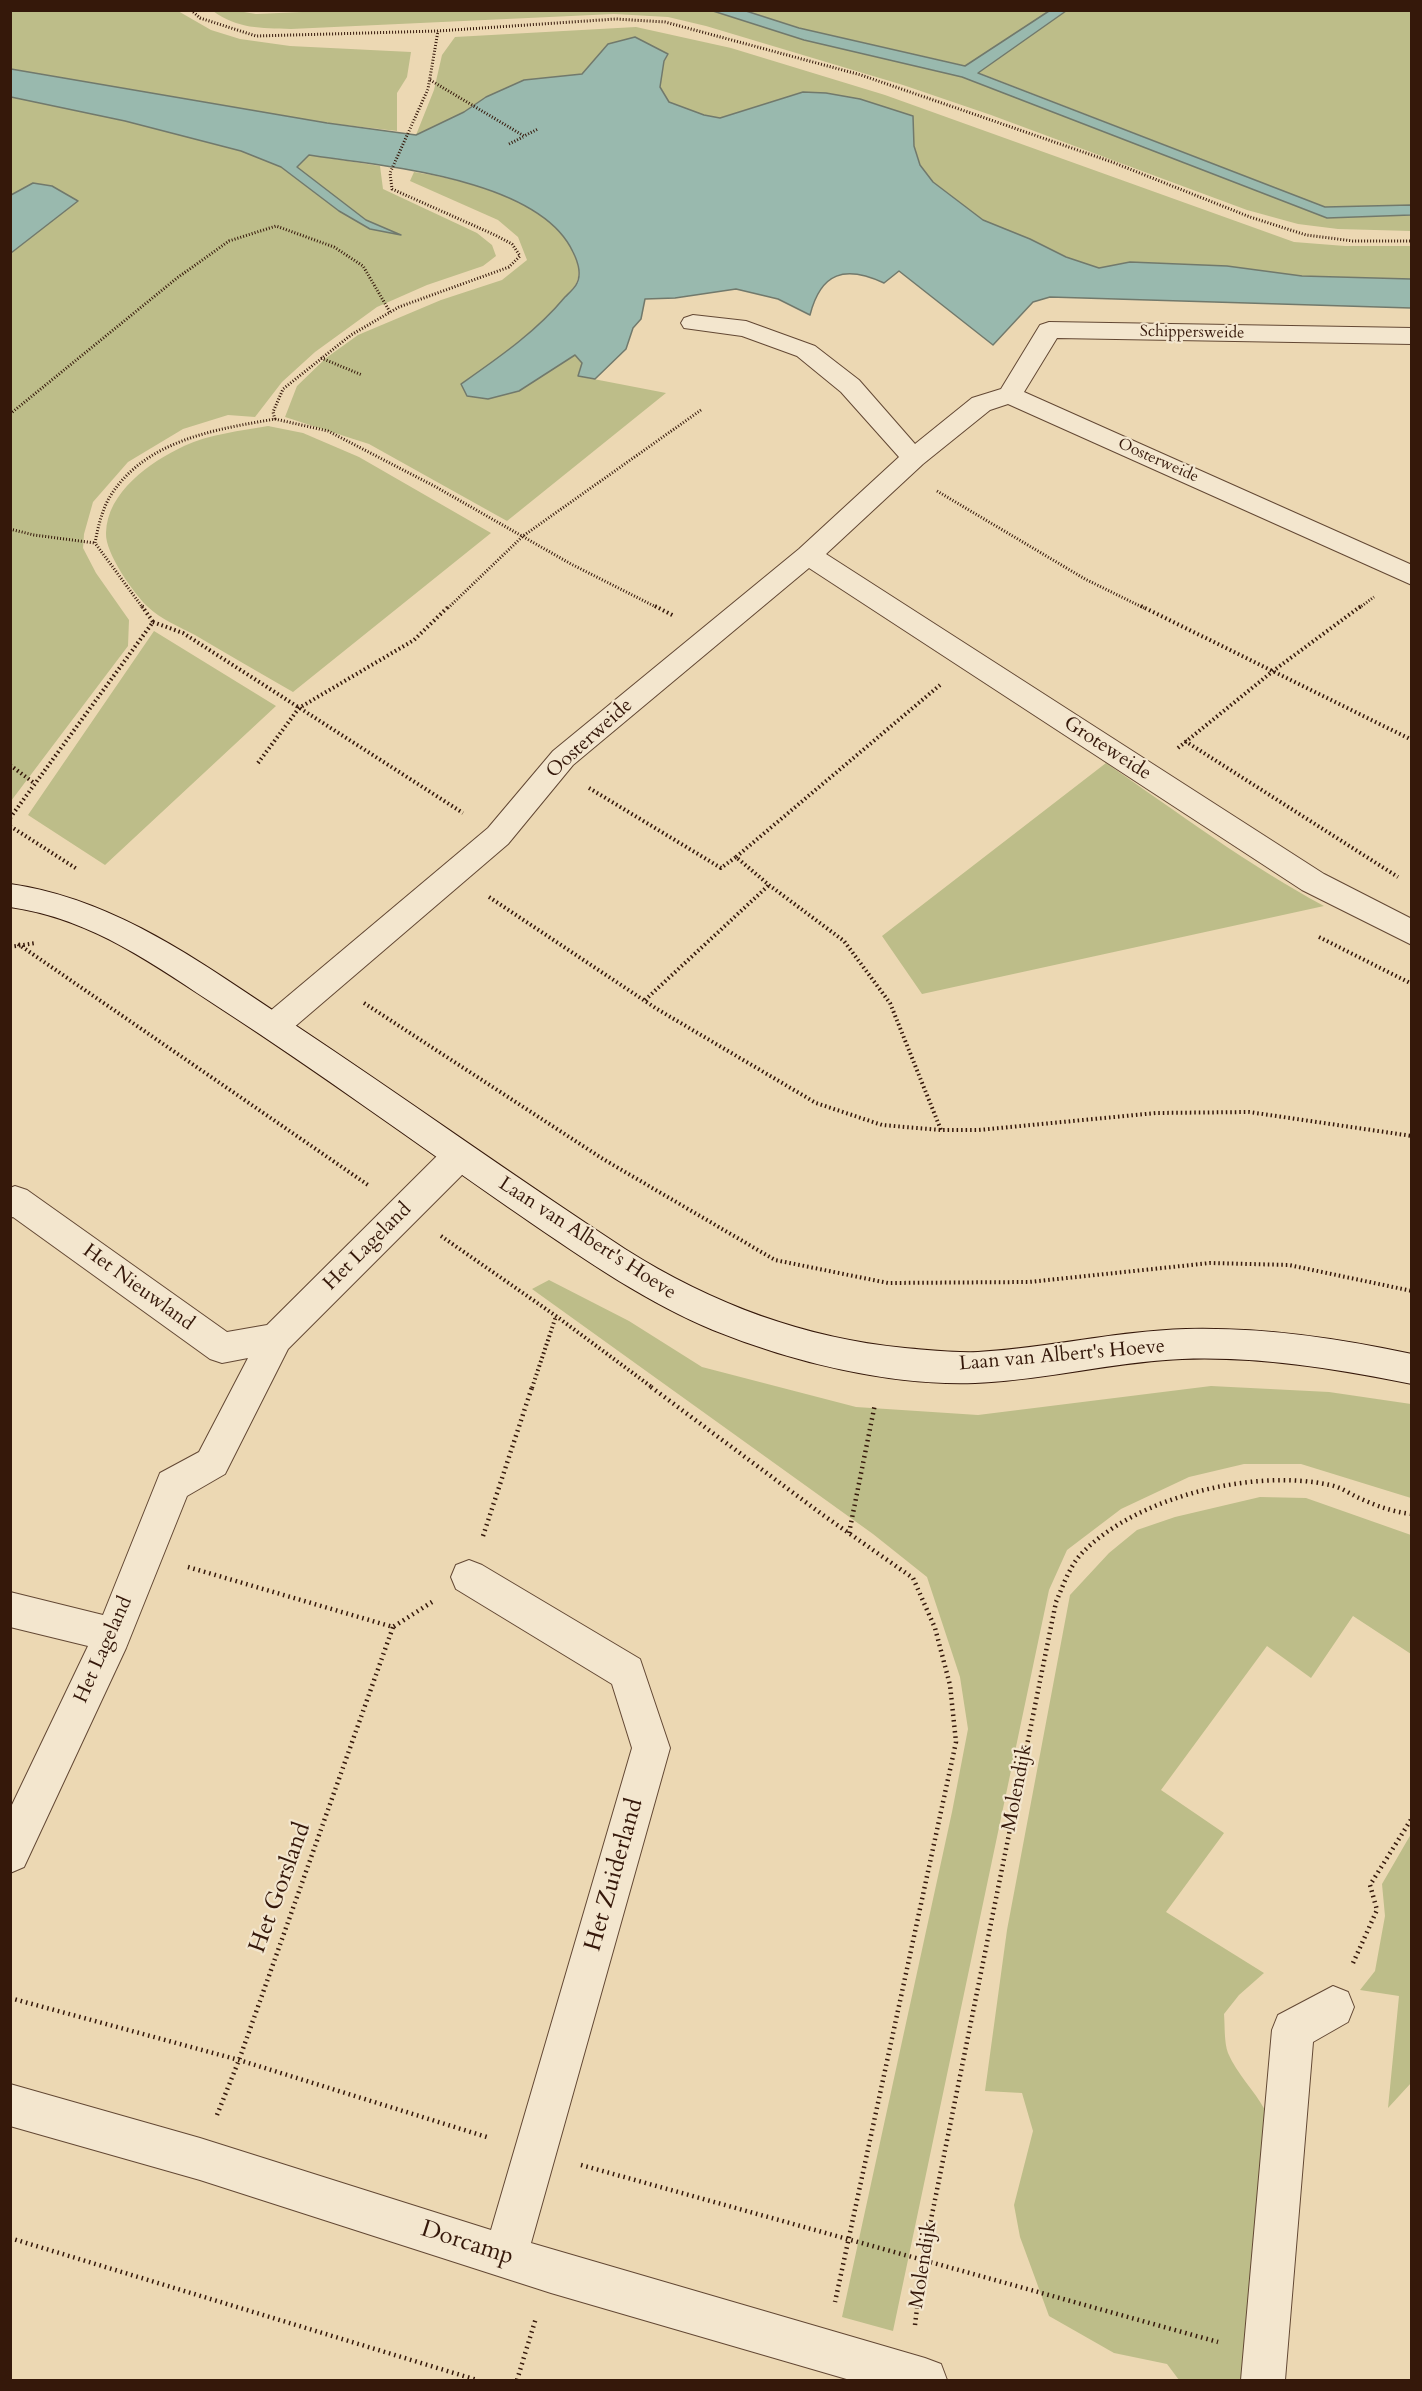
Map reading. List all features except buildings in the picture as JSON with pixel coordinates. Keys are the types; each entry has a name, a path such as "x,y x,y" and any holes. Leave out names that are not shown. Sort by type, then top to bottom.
{"street":[{"path":"693,323 746,329 806,351 850,386 908,464"},
{"name":"Schippersweide","path":"1010,395 1049,330 1412,336"},
{"name":"Oosterweide","path":"274,1026 498,836 563,758 808,555 908,464 981,404 1010,395 1409,575"},
{"name":"Groteweide","path":"808,555 1313,882 1412,933"},
{"name":"Laan van Albert's Hoeve","path":"10,895 29,896 58,903 137,939 274,1026 459,1156 630,1271 701,1309 750,1329 833,1353 883,1362 980,1367 1185,1344 1231,1344 1342,1354 1412,1368"},
{"name":"Het Lageland","path":"10,1852 113,1635 173,1485 212,1463 276,1338 459,1156"},
{"name":"Het Nieuwland","path":"10,1204 15,1200 222,1348 276,1338"},
{"name":"Het Zuiderland","path":"469,1577 627,1672 651,1748 505,2256"},
{"path":"10,1609 113,1635"},
{"path":"1264,2368 1293,2030 1333,2007"},
{"name":"Dorcamp","path":"10,2105 200,2159 551,2271 916,2378"}],"path":[{"path":"191,10 200,18 256,36 438,31 616,20 665,22 861,75 1112,162 1250,217 1306,235 1353,241 1412,240"},
{"path":"275,419 273,412 283,389 351,335 390,312 510,267 520,256 512,244 495,235 392,189 390,173 414,123 430,80 438,31"},
{"path":"430,80 524,136"},
{"path":"509,144 538,129"},
{"path":"10,414 177,278 229,241 276,226 334,247 363,266 390,312"},
{"path":"321,358 362,375"},
{"path":"258,763 299,708 414,640 523,536 701,410"},
{"path":"95,543 98,528 111,495 136,469 167,448 206,432 275,419 328,431 711,635"},
{"path":"908,464 1084,579 1412,740"},
{"path":"10,530 95,543 153,622 183,633 498,836"},
{"path":"1150,777 1185,741 1273,671 1409,575"},
{"path":"10,818 33,783 153,622"},
{"path":"555,767 721,868 970,660"},
{"path":"1185,741 1402,880"},
{"path":"10,765 33,783"},
{"path":"736,857 769,885 844,941 890,1003 941,1130"},
{"path":"453,874 645,1000 816,1103 882,1125 941,1130 979,1130 1156,1113 1249,1112 1412,1136"},
{"path":"645,1000 769,885"},
{"path":"1319,937 1412,984"},
{"path":"18,944 556,1316 913,1578 935,1628 950,1685 956,1742 850,2240 823,2351"},
{"path":"330,980 603,1159 775,1260 888,1283 1029,1282 1210,1263 1290,1265 1412,1291"},
{"path":"144,1554 393,1627 469,1577 556,1316"},
{"path":"849,1533 883,1362"},
{"name":"Molendijk","path":"916,2378 923,2259 1056,1602 1081,1554 1107,1532 1140,1512 1188,1495 1274,1481 1331,1486 1392,1511 1412,1514"},
{"name":"Het Gorsland","path":"200,2159 239,2060 393,1627"},
{"path":"1333,2007 1377,1911 1370,1885 1412,1818"},
{"path":"10,1998 239,2060 536,2152 923,2259 1264,2368"},
{"path":"10,2238 477,2380"},
{"path":"517,2380 551,2271"}],"green space":[{"path":"348,10 713,11 804,40 962,77 1327,218 1411,215 1411,231 1338,229 1298,224 1247,210 991,115 903,85 706,26 668,17 614,14 291,29 259,28 240,24 213,11 256,14"},
{"path":"10,11 178,11 211,30 240,39 290,46 411,52 407,77 397,93 397,131 327,123 11,69"},
{"path":"746,11 1049,11 966,66 799,28"},
{"path":"1066,11 1411,11 1411,205 1325,207 977,72"},
{"path":"636,27 731,48 885,95 1294,242 1345,246 1411,246 1411,279 1302,276 1227,266 1131,262 1099,268 1066,257 983,220 933,182 920,165 914,146 912,116 803,92 720,118 704,115 669,102 660,87 664,61 668,54 635,37 608,44 582,74 524,80 486,97 464,112 416,135 434,90 442,55 455,37"},
{"path":"11,97 125,121 241,151 281,167 339,211 397,234 366,220 296,168 309,155 380,166 383,189 477,233 492,245 496,256 483,266 427,285 377,307 315,352 282,382 255,417 228,415 183,429 128,462 93,502 84,534 83,548 96,573 129,620 128,646 11,801 11,253 78,201 52,186 34,183 11,195"},
{"path":"414,172 457,181 504,195 545,218 561,233 573,251 579,269 575,285 545,318 506,352 519,391 575,355 582,363 578,376 666,393 507,521 369,444 285,417 297,386 326,358 358,335 441,300 502,280 527,260 518,237 498,220 410,181"},
{"path":"268,426 303,433 359,457 491,533 293,692 153,611 135,593 121,573 110,551 106,533 108,518 122,492 133,480 158,461 184,446 204,439"},
{"path":"154,631 276,706 105,865 28,815"},
{"path":"1106,763 1240,856 1324,906 922,994 882,936"},
{"path":"549,1280 629,1321 702,1367 856,1407 978,1415 1211,1386 1329,1392 1411,1404 1411,1498 1301,1464 1244,1464 1189,1477 1121,1509 1067,1550 1049,1590 893,2331 842,2317 968,1729 960,1677 927,1577 873,1534 532,1289"},
{"path":"1260,1497 1306,1498 1411,1535 1411,1654 1353,1616 1311,1678 1267,1646 1161,1790 1224,1833 1166,1912 1264,1973 1239,1995 1224,2014 1228,2053 1265,2110 1243,2380 1179,2380 1167,2364 1114,2353 1049,2316 1020,2237 1014,2205 1033,2131 1022,2093 985,2091 1007,1930 1070,1595 1109,1553 1137,1530 1175,1517"},
{"path":"1411,1834 1411,2083 1388,2108 1399,1996 1360,1990 1375,1971 1385,1916 1382,1884"}],"water":[{"path":"713,11 746,11 799,28 965,66 1049,11 1066,11 978,73 1325,207 1411,205 1411,215 1327,218 962,77 804,40"},
{"path":"635,37 668,54 664,61 660,87 669,102 704,115 720,118 803,92 826,93 860,99 913,116 914,146 920,165 933,182 983,220 1066,257 1099,268 1130,262 1227,266 1302,276 1411,279 1411,308 1050,297 1033,302 993,345 899,271 884,283 858,274 846,274 828,281 821,289 810,315 778,299 736,289 675,298 645,299 641,319 633,328 626,349 595,379 578,376 582,363 575,355 519,391 488,399 467,396 461,384 529,333 554,310 576,285 578,279 579,268 573,252 555,227 528,207 494,192 456,180 376,164 309,155 297,167 366,220 401,235 370,229 339,211 281,167 241,151 125,121 11,97 11,69 327,123 416,135 464,112 486,97 524,80 582,74 608,44"},
{"path":"33,183 52,186 78,201 11,253 11,195"}]}
